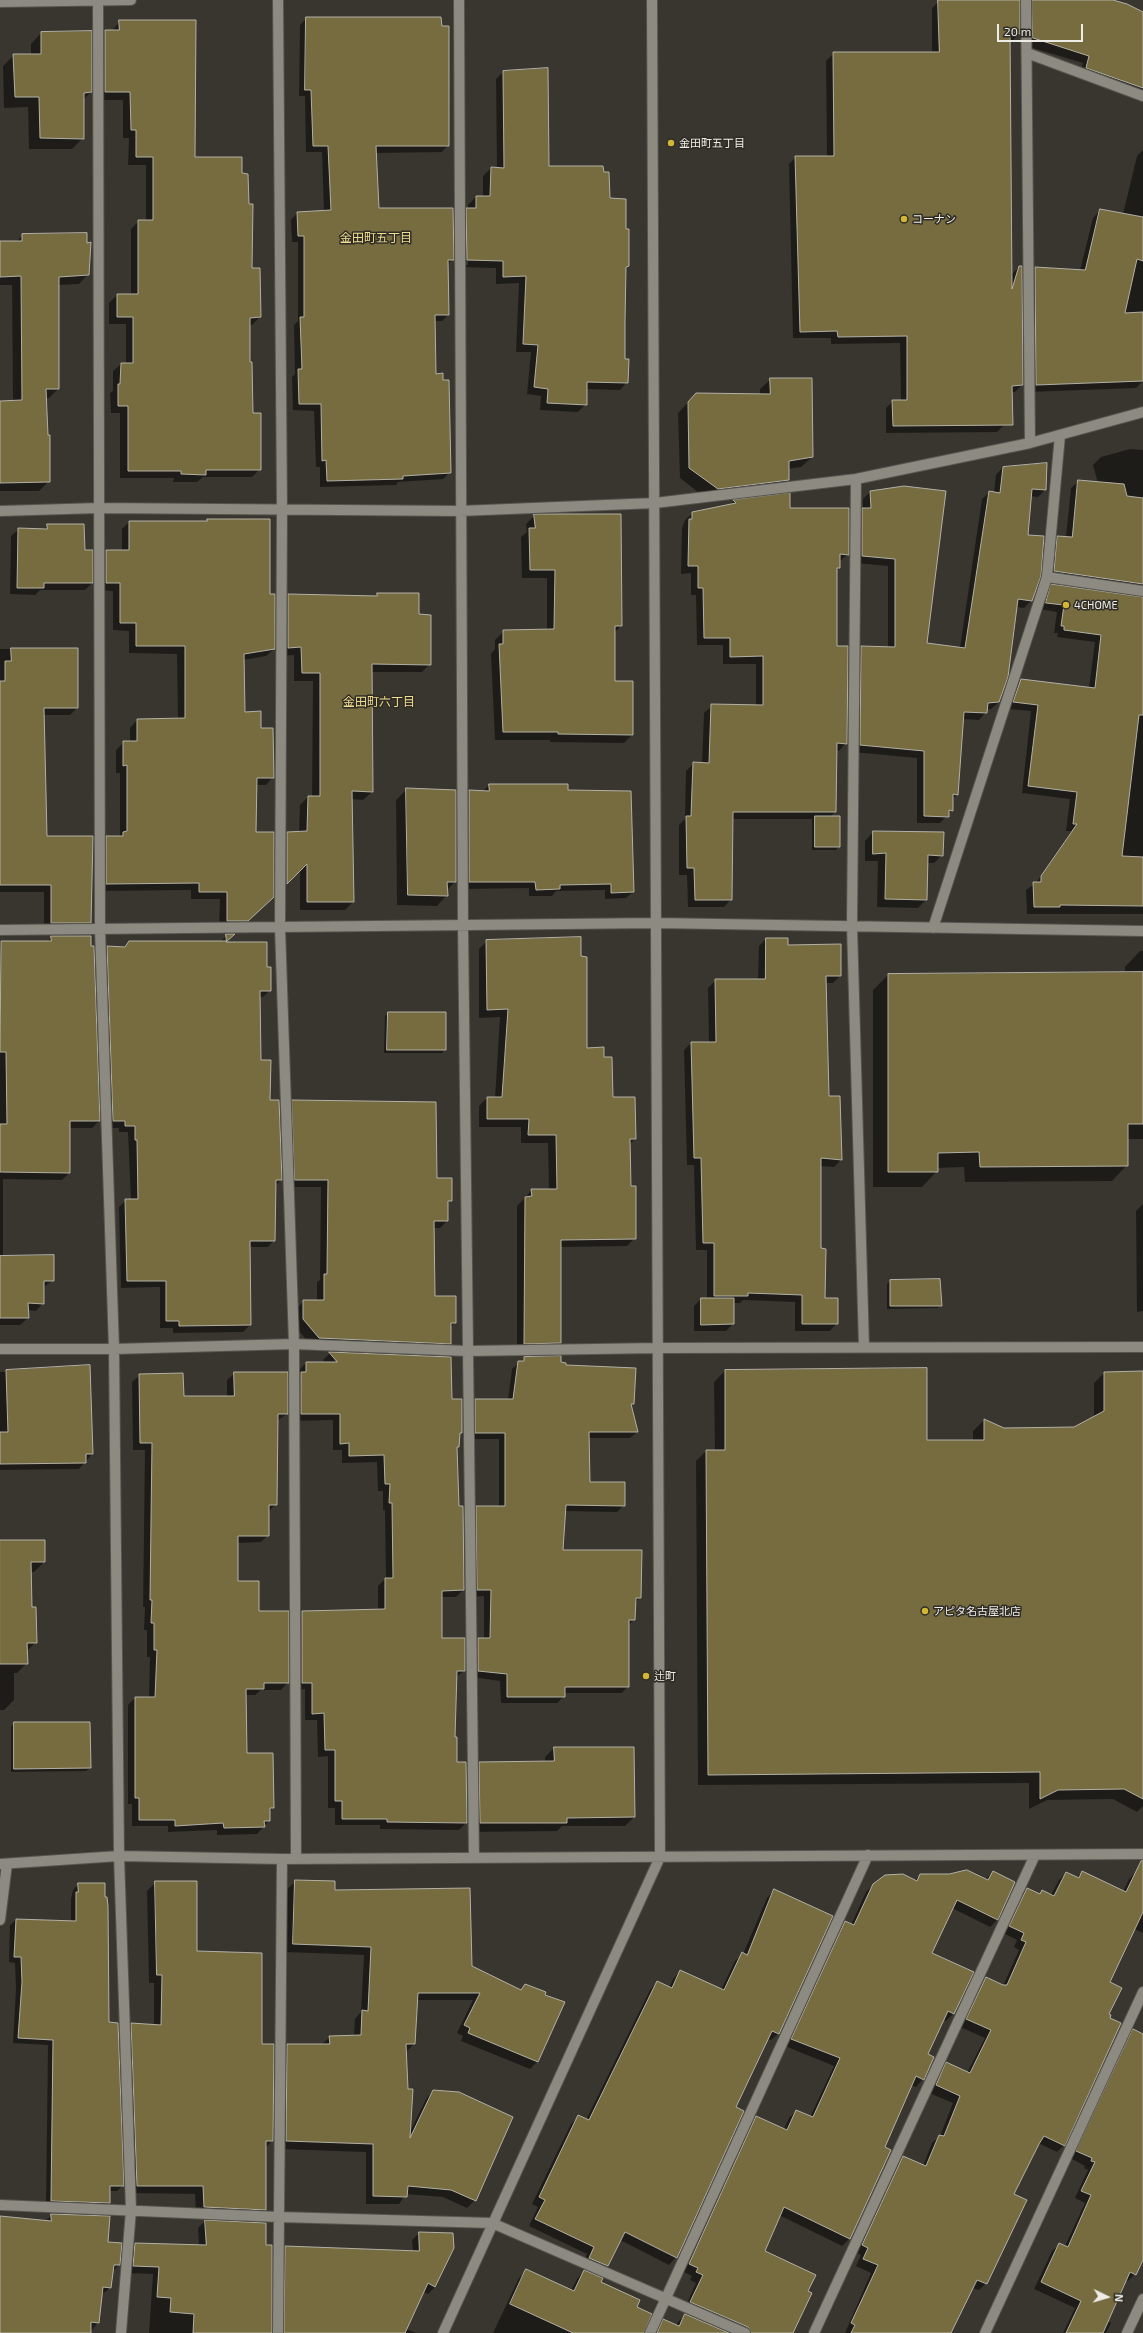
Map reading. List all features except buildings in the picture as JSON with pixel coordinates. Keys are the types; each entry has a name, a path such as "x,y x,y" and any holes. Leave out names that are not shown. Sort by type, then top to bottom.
{"street":[{"path":"98,0 100,929 114,1349 118,1856 131,2210 121,2333"},
{"path":"0,2 131,0"},
{"path":"278,0 282,510 280,927 294,1344 296,1859"},
{"path":"459,0 460,511 466,1351 474,1858"},
{"path":"443,2333 660,1857 652,0"},
{"path":"1026,0 1030,443"},
{"path":"1027,53 1143,96"},
{"path":"0,511 99,508 460,511 655,502 856,479 1030,443 1143,412"},
{"path":"933,928 1047,577 1060,435"},
{"path":"856,479 852,926 864,1347"},
{"path":"1047,577 1143,591"},
{"path":"0,930 656,923 1143,931"},
{"path":"0,1349 114,1349 294,1344 466,1351 658,1348 1143,1347"},
{"path":"0,1920 4,1864 118,1856 296,1859 1143,1854"},
{"path":"650,2333 868,1855"},
{"path":"814,2333 1035,1855"},
{"path":"278,2333 282,1859"},
{"path":"985,2333 1143,1992"},
{"path":"0,2205 279,2217 492,2223 666,2297 745,2333"},
{"path":"1127,2333 1143,2300"}],"place":[{"name":"金田町五丁目","path":"671,143"},
{"name":"コーナン","path":"904,219"},
{"name":"4CHOME","path":"1066,605"},
{"name":"アピタ名古屋北店","path":"925,1611"},
{"name":"辻町","path":"646,1676"}],"district":[{"name":"金田町五丁目","path":"376,238"},
{"name":"金田町六丁目","path":"379,702"}]}
